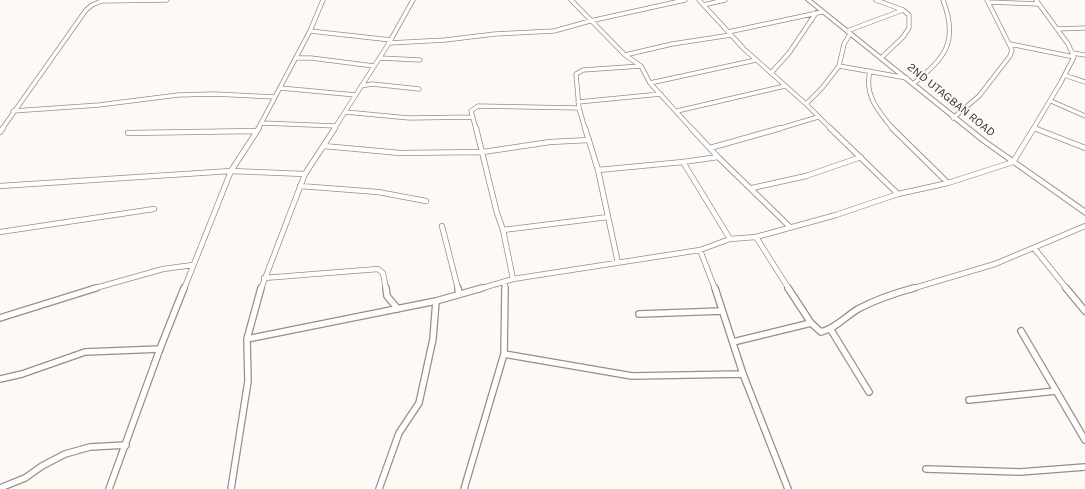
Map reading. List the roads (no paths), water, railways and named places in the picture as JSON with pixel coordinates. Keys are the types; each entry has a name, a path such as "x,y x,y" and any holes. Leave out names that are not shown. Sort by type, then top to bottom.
{"street":[{"path":"0,132 86,10 102,1 167,0"},
{"path":"109,489 160,350 231,171 262,123 310,31 324,0"},
{"path":"231,489 248,381 247,339 264,278 305,174 390,42 413,0"},
{"path":"571,0 625,55 641,66 650,83 718,157 752,188 790,227"},
{"path":"310,31 390,42 445,40 495,34 534,33 554,31 590,21 685,0"},
{"path":"699,0 756,60 806,104 898,194"},
{"path":"703,5 725,0"},
{"name":"2ND UTAGBAN ROAD","path":"808,0 819,12 849,33 907,78 954,118 1013,162 1085,212"},
{"path":"876,0 903,10 909,14 908,28 903,37 881,58"},
{"path":"913,84 939,61 948,44 951,27 948,10 943,0"},
{"path":"1036,0 1041,0"},
{"path":"247,339 436,301 513,279 700,250 730,239 756,237 898,194 948,183 1013,162 1020,154 1034,128 1067,76 1073,55 1057,29 1036,0"},
{"path":"988,1 1039,4"},
{"path":"954,118 979,96 1010,56 1012,50 988,1"},
{"path":"806,104 826,84 839,66 844,44 849,33 903,10"},
{"path":"625,55 730,33 819,12"},
{"path":"771,73 789,53 819,12"},
{"path":"1057,29 1085,28"},
{"path":"1010,44 1073,55 1085,55"},
{"path":"296,58 311,58 374,66"},
{"path":"380,58 420,60"},
{"path":"650,83 756,60"},
{"path":"618,263 598,170 579,108 576,74 578,72 641,66"},
{"path":"839,66 907,78"},
{"path":"870,71 868,87 874,104 894,128 948,183"},
{"path":"1067,76 1085,82"},
{"path":"361,86 372,84 419,89"},
{"path":"677,112 785,86"},
{"path":"280,88 356,96"},
{"path":"14,111 99,106 178,95 214,94 275,97"},
{"path":"578,102 661,94"},
{"path":"1051,101 1085,116"},
{"path":"513,279 503,230 497,213 472,111 478,106 579,108"},
{"path":"345,112 409,118 473,117"},
{"path":"710,148 818,117"},
{"path":"262,123 336,126"},
{"path":"1034,128 1085,148"},
{"path":"128,133 257,131"},
{"path":"324,146 400,153 483,152 544,142 589,140"},
{"path":"598,170 683,162 718,157"},
{"path":"752,188 806,176 861,157"},
{"path":"683,162 730,239"},
{"path":"0,186 231,171 305,174"},
{"path":"300,186 378,192 426,201"},
{"path":"0,232 154,208"},
{"path":"503,230 608,217"},
{"path":"442,226 459,294"},
{"path":"756,237 812,323 821,332 831,330 859,309 879,300 910,289 995,264 1085,226"},
{"path":"1034,248 1085,311"},
{"path":"700,250 743,374 788,489"},
{"path":"0,318 77,293 163,270 193,265"},
{"path":"264,278 378,269 383,273 387,296 398,309"},
{"path":"464,489 504,354 505,282"},
{"path":"379,489 399,433 419,403 433,339 436,301"},
{"path":"639,314 722,311"},
{"path":"733,342 812,323"},
{"path":"831,330 869,392"},
{"path":"1021,331 1085,440"},
{"path":"0,379 22,374 85,352 160,350"},
{"path":"504,354 632,376 743,374"},
{"path":"969,400 1056,391"},
{"path":"0,488 25,478 42,466 65,454 90,447 126,445"},
{"path":"926,469 1020,472 1085,467"}]}
